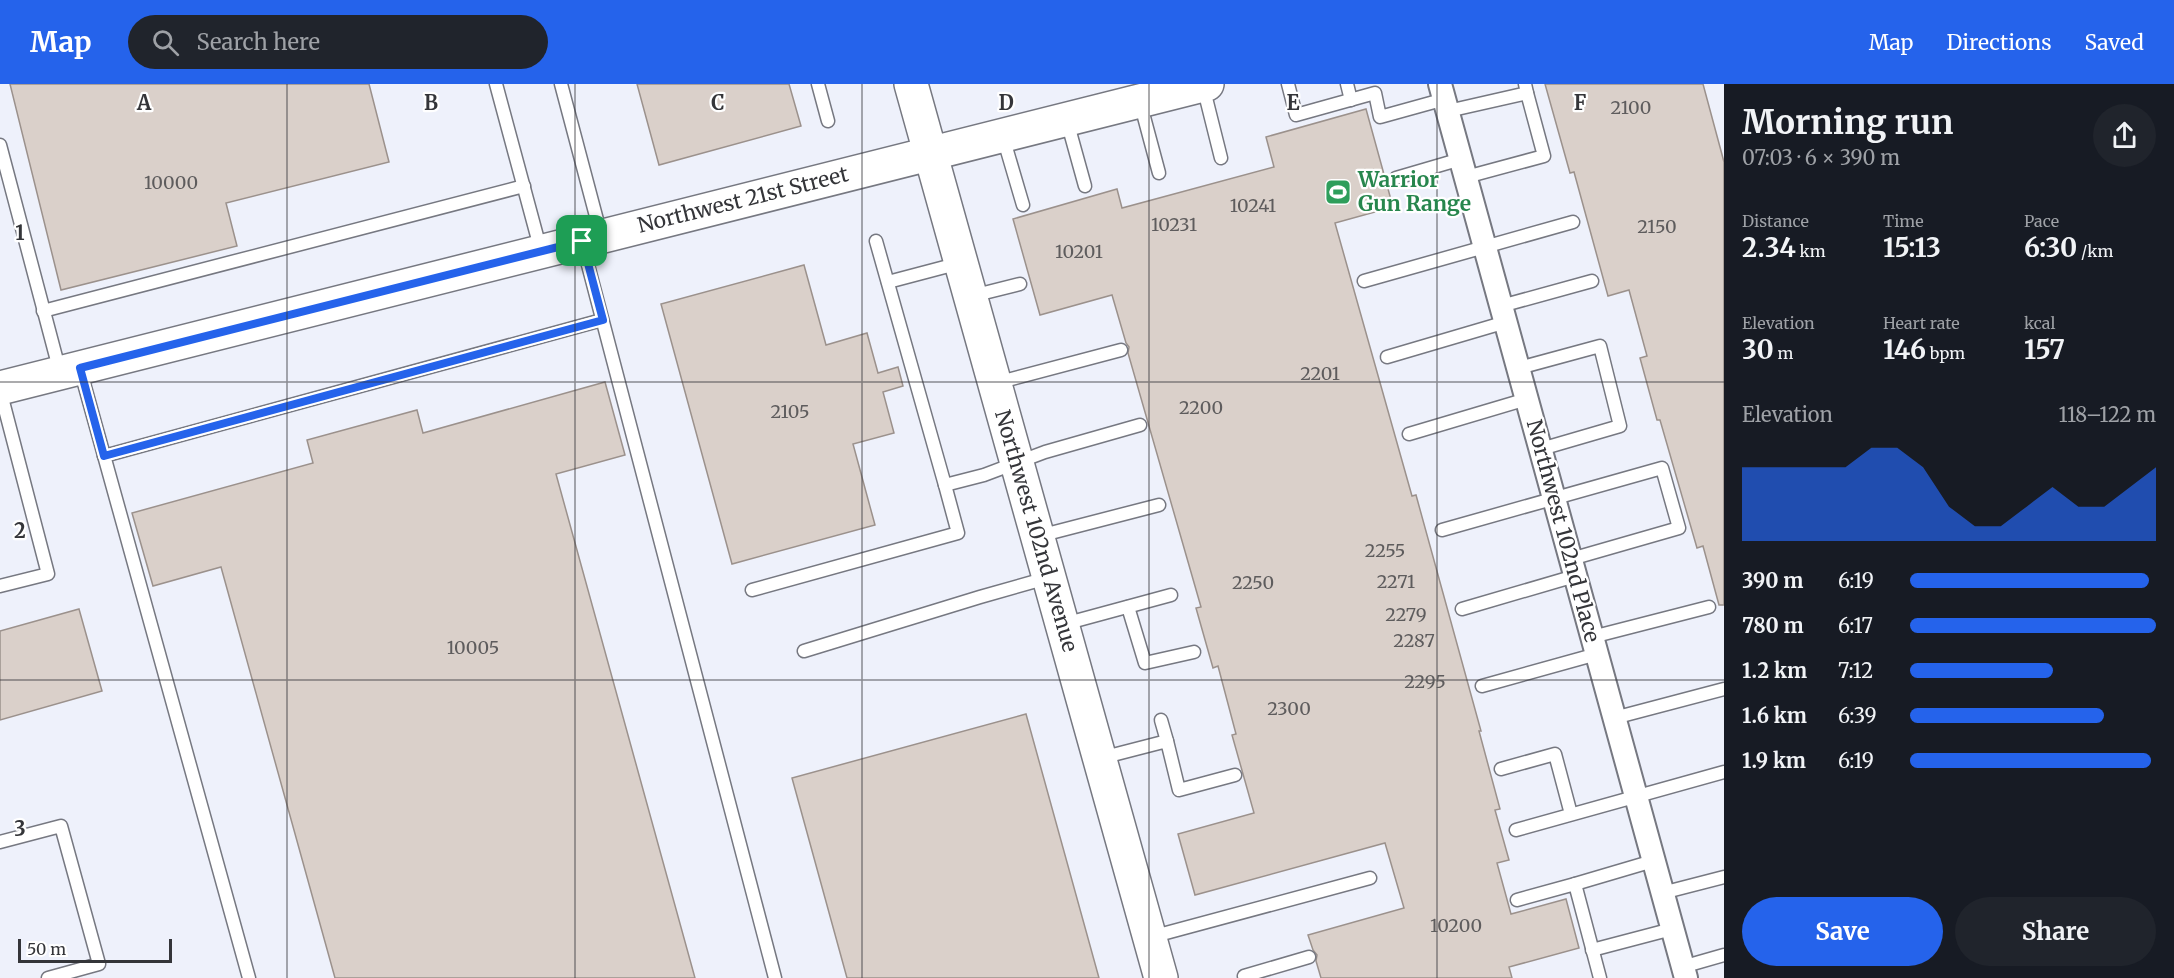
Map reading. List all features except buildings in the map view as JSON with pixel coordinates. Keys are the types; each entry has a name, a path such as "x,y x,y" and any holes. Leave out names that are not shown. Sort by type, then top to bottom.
{"street":[{"name":"Northwest 102nd Avenue","path":"911,84 1161,978"},
{"name":"Northwest 21st Street","path":"0,388 1205,85"},
{"name":"Northwest 102nd Place","path":"1444,98 1684,972"}],"lane":[{"path":"496,84 541,251"},
{"path":"561,84 591,238 603,320 775,978"},
{"path":"818,84 828,122"},
{"path":"1288,84 1296,115 1375,93 1380,117 1444,98 1526,88 1545,156 1396,178"},
{"path":"1347,84 1351,100"},
{"path":"1205,85 1221,158"},
{"path":"1140,101 1159,173"},
{"path":"1067,119 1085,186"},
{"path":"1002,136 1023,205"},
{"path":"0,145 44,311 104,456 249,978"},
{"path":"44,311 524,186"},
{"path":"1364,281 1574,222"},
{"path":"752,590 958,533 876,241"},
{"path":"888,282 961,263"},
{"path":"1387,357 1592,281"},
{"path":"970,297 1020,284"},
{"path":"104,456 603,320"},
{"path":"1519,368 1600,346 1620,426 1541,449"},
{"path":"995,383 1121,350"},
{"path":"0,388 48,573 0,586"},
{"path":"1409,434 1527,399"},
{"path":"945,485 984,475 1045,452 1140,425"},
{"path":"1442,530 1662,468 1676,518 1678,528 1462,609"},
{"path":"1038,537 1159,505"},
{"path":"804,651 1049,578"},
{"path":"1062,624 1171,595"},
{"path":"1128,607 1145,663 1194,652"},
{"path":"1482,686 1594,645 1709,607"},
{"path":"1614,718 1724,689"},
{"path":"1161,720 1179,790 1235,776"},
{"path":"1100,758 1167,741"},
{"path":"1501,769 1555,754 1571,814"},
{"path":"1516,830 1724,772"},
{"path":"0,842 61,826 99,964 48,978"},
{"path":"1517,900 1653,861"},
{"path":"1662,892 1724,877"},
{"path":"1150,938 1370,878"},
{"path":"1575,884 1600,978"},
{"path":"1592,950 1672,929"},
{"path":"1684,972 1724,955"},
{"path":"1242,977 1309,957"}],"place":[{"name":"Warrior Gun Range","path":"1338,192"}],"route":[{"path":"582,241 603,320 104,456 80,368 582,241"}]}
